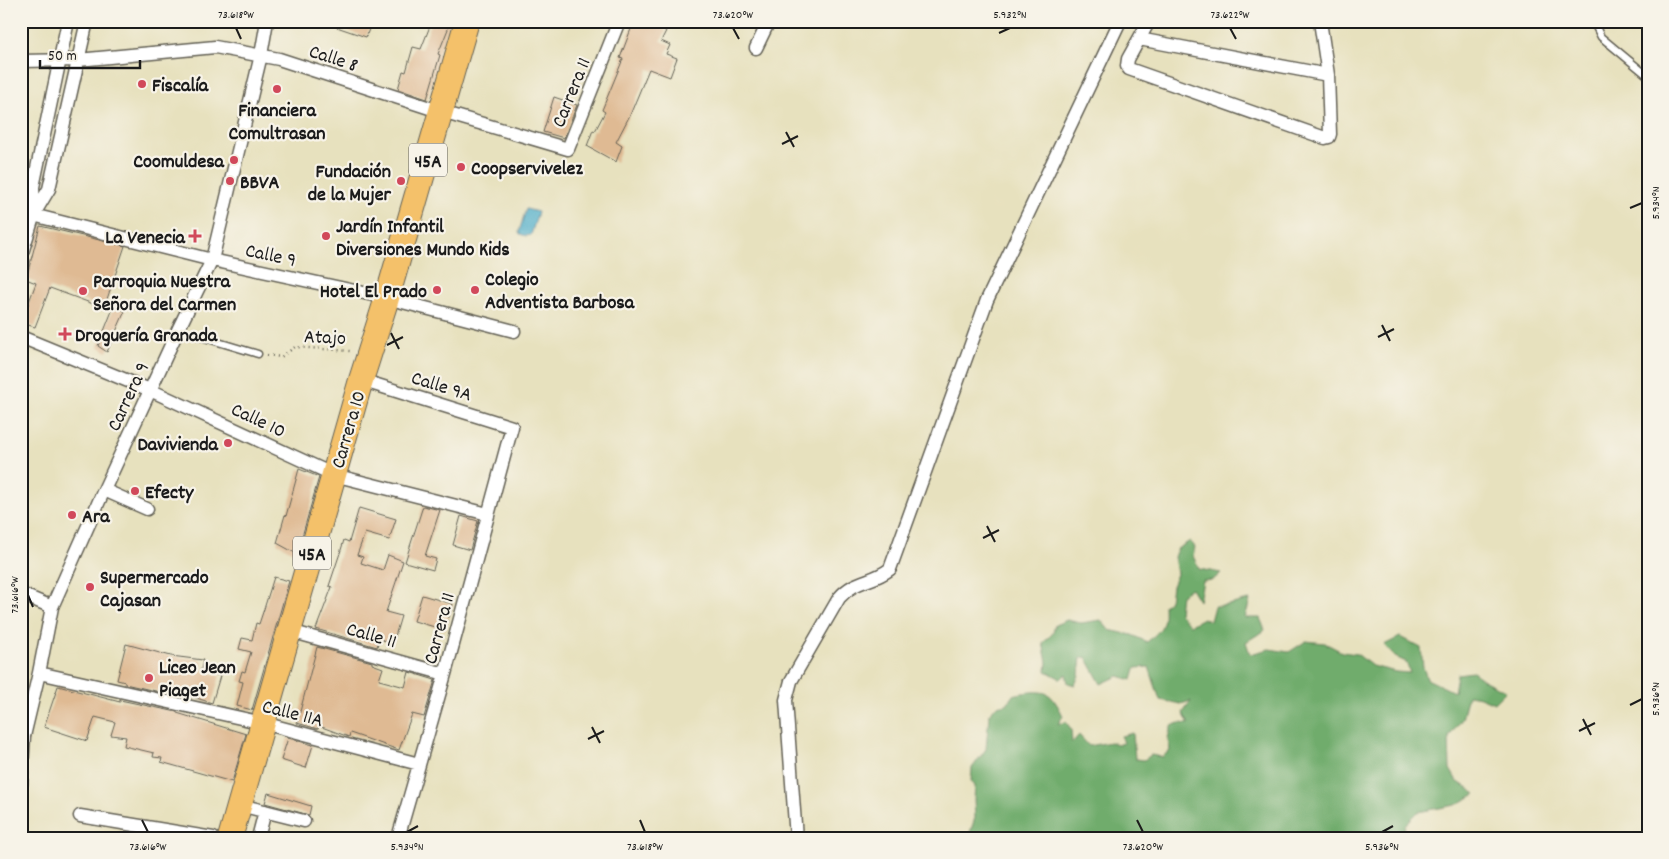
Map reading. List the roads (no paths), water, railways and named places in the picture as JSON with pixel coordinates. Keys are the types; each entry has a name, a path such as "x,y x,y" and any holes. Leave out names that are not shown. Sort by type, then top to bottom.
{"highway":[{"name":"Carrera 10","path":"230,838 361,380 442,112 467,21"}],"street":[{"path":"21,256 27,213 68,21"},
{"path":"27,213 49,189 87,21"},
{"name":"Carrera 9","path":"21,784 23,736 39,673 52,607 150,390 212,260 261,55 267,21"},
{"name":"Carrera 11","path":"568,149 619,21"},
{"path":"756,48 769,21"},
{"path":"796,838 786,700 791,681 846,589 882,575 890,569 895,560 986,300 1120,21"},
{"path":"1149,21 1128,59 1127,66 1129,69 1325,138 1329,137 1330,134 1328,75 1320,21"},
{"path":"1139,39 1328,75"},
{"name":"Calle 8","path":"21,61 78,60 215,48 261,55 279,59 442,112 568,149"},
{"name":"Calle 9","path":"27,213 212,260 387,298 514,331"},
{"name":"Calle 10","path":"21,337 150,390 334,475 488,514"},
{"name":"Calle 9A","path":"361,380 512,427"},
{"name":"Carrera 11","path":"398,838 512,427"},
{"path":"104,490 147,509"},
{"path":"21,594 52,607"},
{"name":"Calle 11","path":"290,630 445,674"},
{"name":"Calle 11A","path":"39,673 263,723 419,764"},
{"path":"240,805 304,821"},
{"path":"258,838 265,811"},
{"path":"80,816 213,838"}],"lane":[{"path":"1593,21 1601,37 1648,76"},
{"path":"178,330 258,354"}],"water":[{"path":"526,209 538,212 531,235 526,236 519,232"}],"place":[{"name":"Fiscalía","path":"142,84"},
{"name":"Financiera Comultrasan","path":"277,89"},
{"name":"Coomuldesa","path":"234,160"},
{"name":"Coopservivelez","path":"461,167"},
{"name":"BBVA","path":"230,181"},
{"name":"Fundación de la Mujer","path":"401,181"},
{"name":"La Venecia","path":"195,236"},
{"name":"Jardín Infantil Diversiones Mundo Kids","path":"326,236"},
{"name":"Hotel El Prado","path":"437,290"},
{"name":"Colegio Adventista Barbosa","path":"475,290"},
{"name":"Parroquia Nuestra Señora del Carmen","path":"83,291"},
{"name":"Droguería Granada","path":"65,334"},
{"name":"Davivienda","path":"228,443"},
{"name":"Efecty","path":"135,491"},
{"name":"Ara","path":"72,515"},
{"name":"Supermercado Cajasan","path":"90,587"},
{"name":"Liceo Jean Piaget","path":"149,678"}]}
